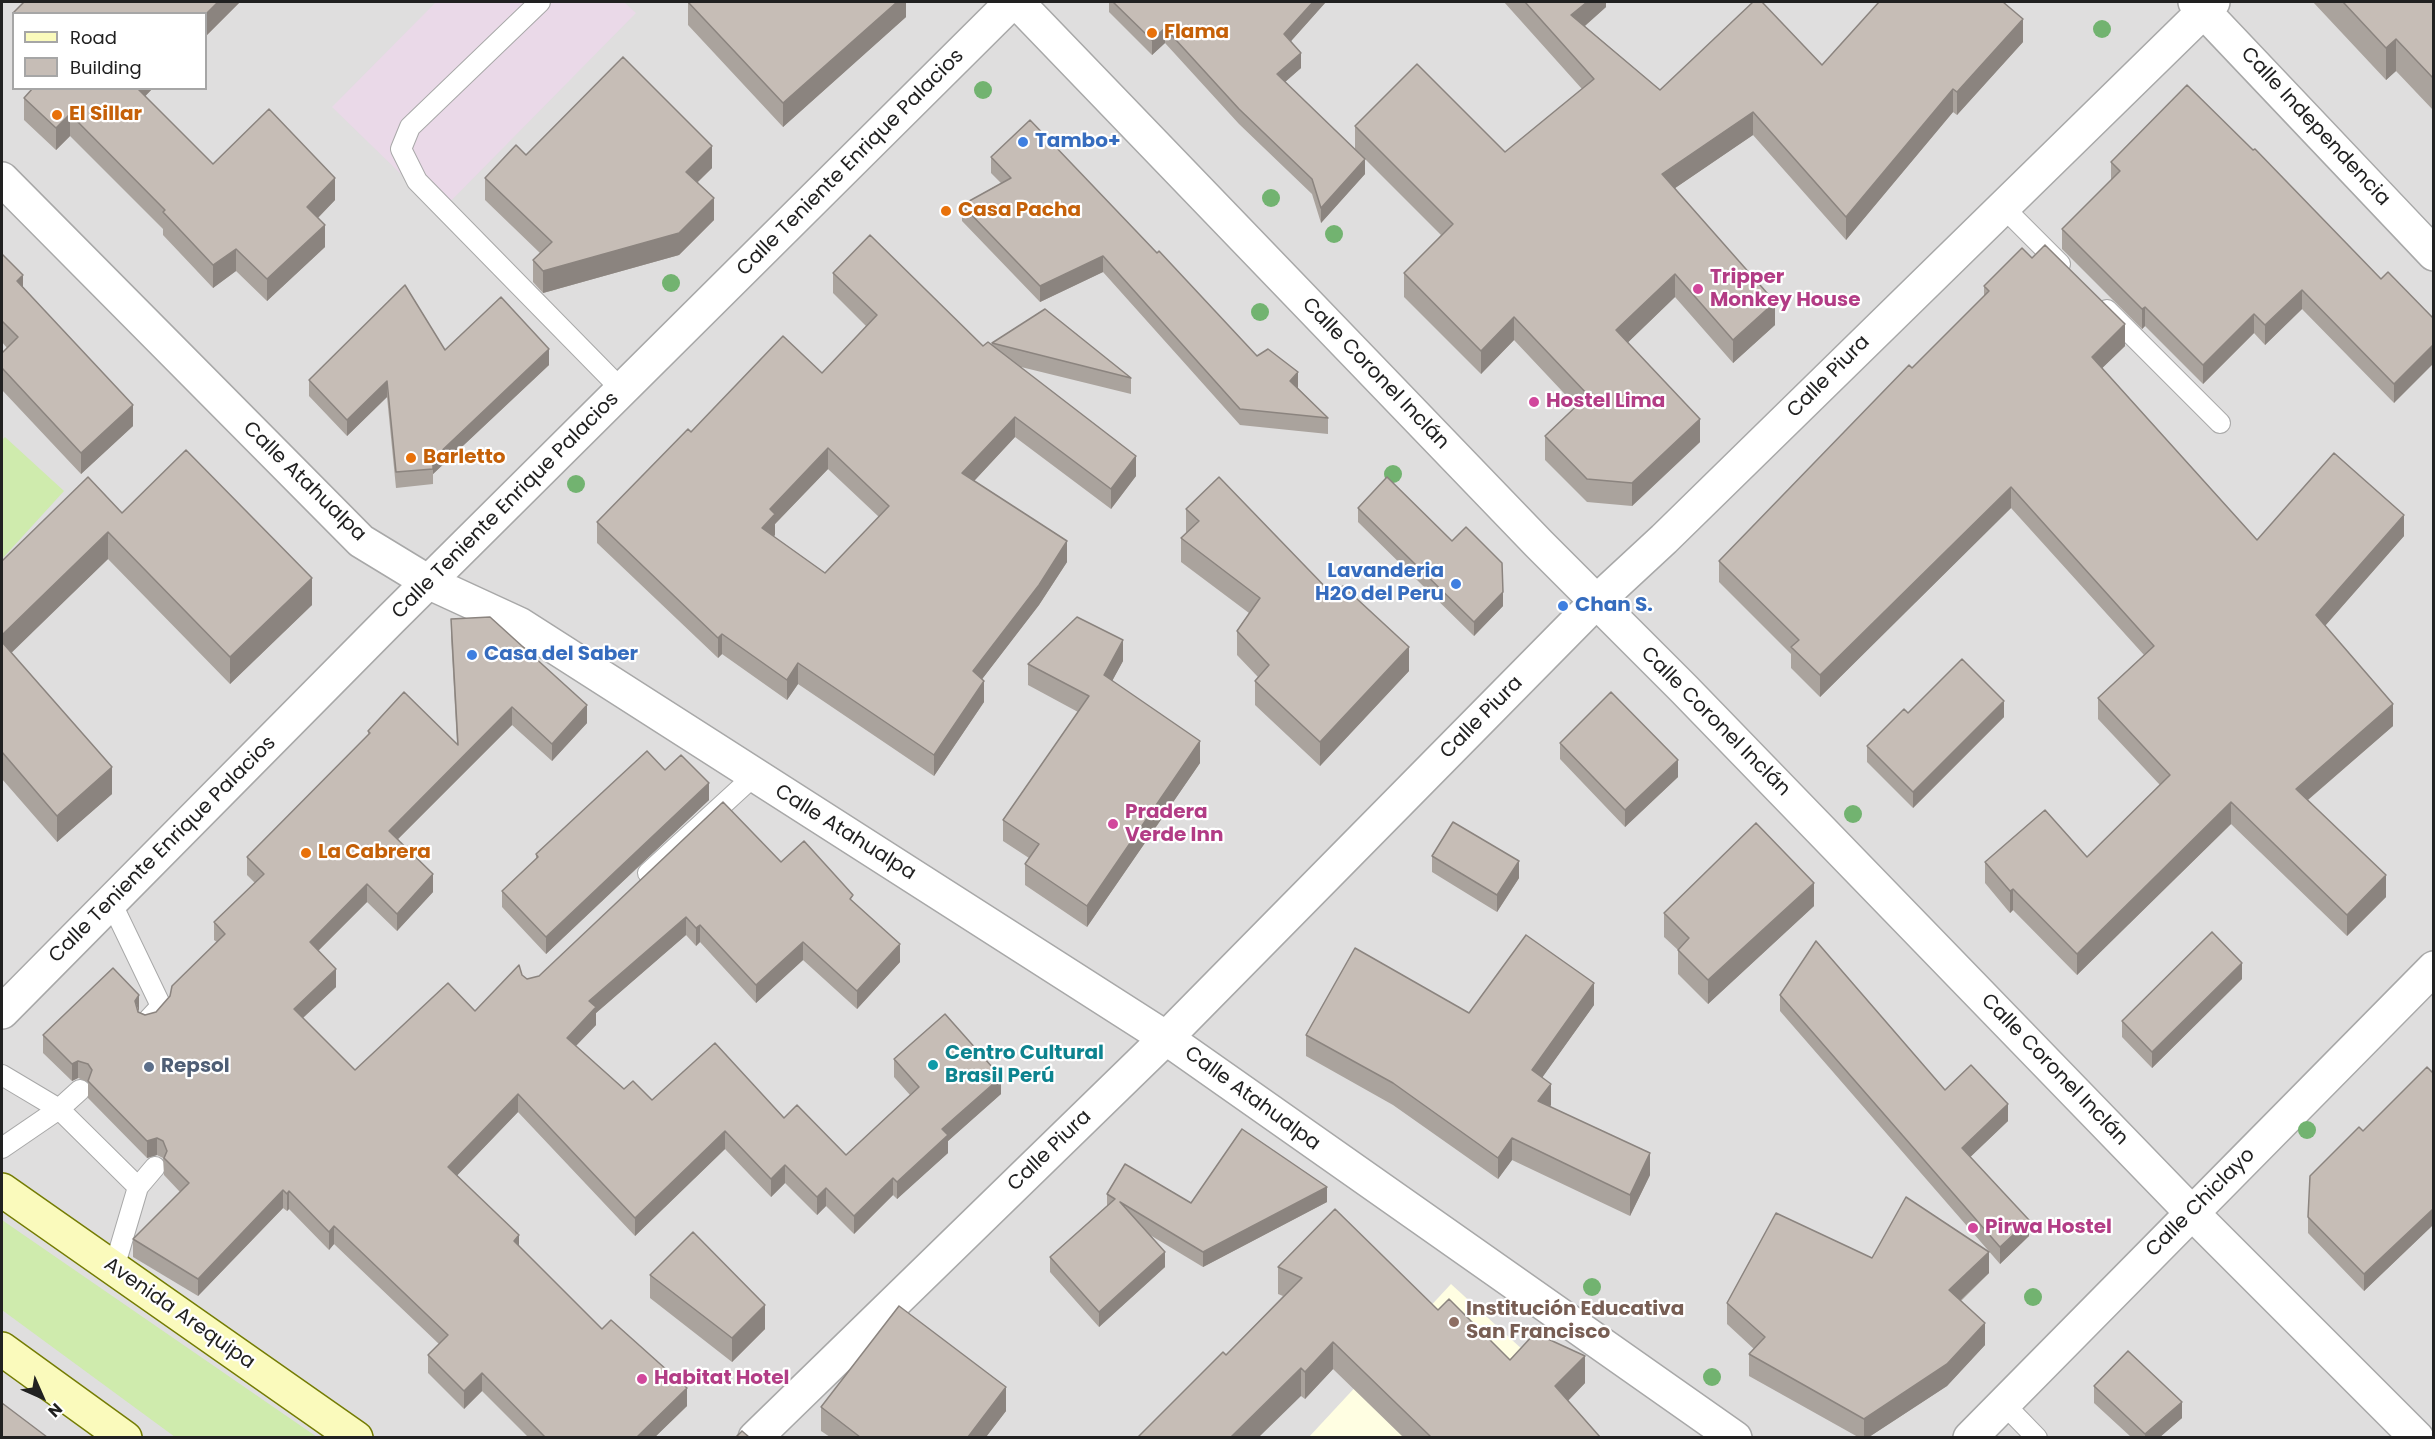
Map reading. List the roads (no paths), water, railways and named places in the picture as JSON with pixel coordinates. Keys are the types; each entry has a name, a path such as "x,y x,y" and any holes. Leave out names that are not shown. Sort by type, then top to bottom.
{"main road":[{"name":"Avenida Arequipa","path":"2,1190 356,1437"},
{"path":"2,1349 125,1437"}],"street":[{"name":"Calle Teniente Enrique Palacios","path":"2,1012 1012,2"},
{"name":"Calle Coronel Inclán","path":"1017,2 1596,602 1684,689 2192,1213 2417,1437"},
{"name":"Calle Piura","path":"755,1437 1166,1038 1596,602 1673,531 2204,4"},
{"name":"Calle Independencia","path":"2204,4 2433,254"},
{"name":"Calle Atahualpa","path":"2,179 361,541 430,583 519,624 1166,1038 1257,1104 1736,1437"},
{"name":"Calle Chiclayo","path":"1970,1437 2433,968"}],"lane":[{"path":"540,2 410,127 401,149 417,181 622,390"},
{"path":"2002,207 2070,273"},
{"path":"2095,298 2220,423"},
{"path":"638,883 755,775"},
{"path":"111,902 163,1009 147,1021"},
{"path":"2,1076 59,1109 138,1187"},
{"path":"2,1148 59,1109 80,1090"},
{"path":"114,1268 138,1187 155,1167"},
{"path":"2003,1404 2037,1437"}],"place":[{"name":"Flama","path":"1152,33"},
{"name":"El Sillar","path":"57,115"},
{"name":"Tambo+","path":"1023,142"},
{"name":"Casa Pacha","path":"946,211"},
{"name":"Tripper Monkey House","path":"1698,289"},
{"name":"Hostel Lima","path":"1534,402"},
{"name":"Barletto","path":"411,458"},
{"name":"Lavanderia H2O del Peru","path":"1456,584"},
{"name":"Chan S.","path":"1563,606"},
{"name":"Casa del Saber","path":"472,655"},
{"name":"Pradera Verde Inn","path":"1113,824"},
{"name":"La Cabrera","path":"306,853"},
{"name":"Centro Cultural Brasil Perú","path":"933,1065"},
{"name":"Repsol","path":"149,1067"},
{"name":"Pirwa Hostel","path":"1973,1228"},
{"name":"Institución Educativa San Francisco","path":"1454,1322"},
{"name":"Habitat Hotel","path":"642,1379"}]}
